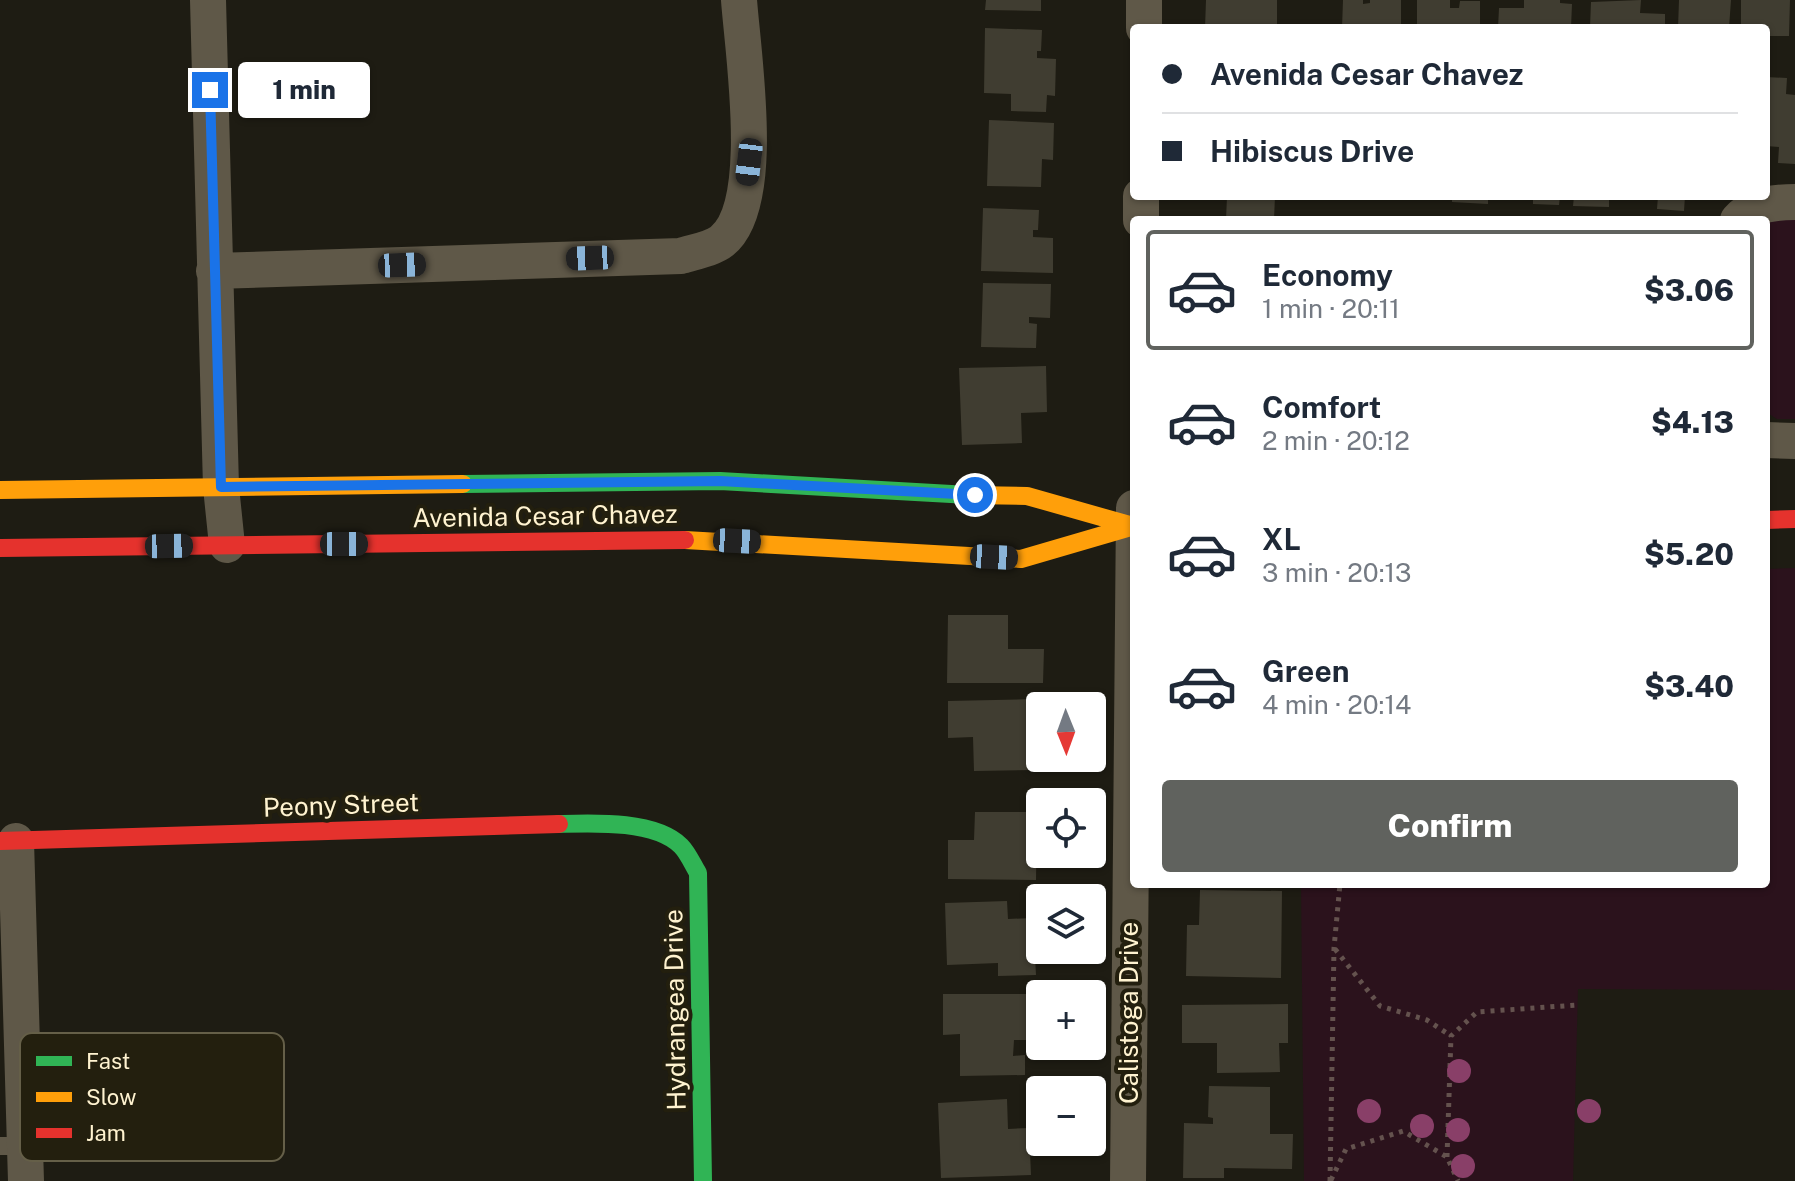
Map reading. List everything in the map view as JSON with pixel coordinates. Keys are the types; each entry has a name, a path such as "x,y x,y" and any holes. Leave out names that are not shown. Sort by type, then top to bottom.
{"street":[{"path":"208,0 221,487 227,545"},
{"path":"214,271 681,256 721,241 744,209 749,162 739,0"},
{"path":"1144,0 1144,24"},
{"path":"1742,216 1745,212 1780,202 1795,202"},
{"path":"1770,440 1795,441"},
{"name":"Avenida Cesar Chavez","path":"0,490 734,482 922,494 1027,496 1130,525"},
{"path":"1770,520 1795,519"},
{"name":"Avenida Cesar Chavez","path":"0,548 712,540 1021,559 1130,527"},
{"name":"Peony Street","path":"8,841 597,823 644,828 680,845"},
{"path":"8,841 17,1158"},
{"name":"Hydrangea Drive","path":"680,845 698,873 703,1181"},
{"name":"Calistoga Drive","path":"1128,1181 1131,888"}],"path":[{"path":"1330,1181 1334,948 1340,888"},
{"path":"1334,948 1380,1006 1427,1020 1451,1036"},
{"path":"1458,1181 1447,1157 1451,1036 1477,1012 1577,1005"},
{"path":"1330,1181 1346,1149 1403,1131 1447,1157"}],"shaded area":[{"path":"1795,217 1795,419 1777,419 1770,415 1770,220"},
{"path":"1795,568 1795,990 1578,989 1573,1181 1304,1181 1301,888 1770,888 1770,569"}],"building":[{"path":"986,0 1041,0 1041,11 985,10"},
{"path":"1206,0 1277,0 1277,24 1205,24"},
{"path":"1343,0 1363,0 1363,4 1370,3 1370,0 1401,0 1401,24 1342,24"},
{"path":"1417,0 1450,0 1450,8 1459,8 1460,1 1480,1 1480,24 1417,24"},
{"path":"1524,0 1560,0 1560,3 1572,4 1571,24 1498,24 1499,8 1524,8"},
{"path":"1641,0 1640,13 1665,14 1665,24 1590,24 1591,2"},
{"path":"1679,0 1731,0 1729,24 1678,24"},
{"path":"1741,0 1790,0 1789,36 1770,36 1770,24 1741,24"},
{"path":"985,28 1042,30 1041,51 1037,51 1037,58 1056,59 1055,96 1047,95 1046,112 1011,111 1011,94 984,93"},
{"path":"1770,77 1787,78 1786,94 1795,95 1795,164 1778,163 1779,147 1770,146"},
{"path":"989,120 1054,123 1053,160 1042,159 1041,187 987,186"},
{"path":"1227,200 1275,200 1274,216 1226,216"},
{"path":"1488,200 1488,204 1452,202"},
{"path":"1533,200 1560,200 1559,205 1533,204"},
{"path":"1574,200 1609,200 1609,207 1573,206"},
{"path":"1658,200 1685,200 1684,211 1657,209"},
{"path":"983,208 1039,210 1038,230 1033,230 1033,237 1053,238 1053,273 981,271"},
{"path":"983,283 1051,284 1050,318 1029,317 1029,323 1037,324 1036,348 981,347"},
{"path":"1046,366 1047,412 1021,413 1022,443 962,445 959,368"},
{"path":"948,615 1008,615 1008,649 1044,649 1043,683 947,683"},
{"path":"1026,699 1026,770 974,771 973,737 948,738 948,701"},
{"path":"975,812 1026,812 1026,868 1036,868 1036,880 948,879 948,840 974,840"},
{"path":"1200,890 1282,891 1281,978 1186,976 1187,925 1199,925"},
{"path":"1007,901 1008,919 1026,918 1026,964 1035,964 1036,975 998,976 998,963 947,965 945,903"},
{"path":"943,994 1026,994 1026,1040 1014,1040 1013,1056 1025,1055 1025,1075 960,1076 960,1034 943,1035"},
{"path":"1288,1004 1288,1043 1279,1043 1280,1072 1217,1073 1217,1043 1182,1043 1182,1005"},
{"path":"1209,1086 1270,1087 1270,1134 1293,1134 1292,1169 1224,1168 1224,1178 1183,1178 1184,1123 1213,1124 1213,1118 1208,1117"},
{"path":"1007,1099 1008,1129 1026,1128 1026,1156 1030,1156 1031,1175 941,1178 938,1103"}],"traffic: fast":[{"path":"463,484 720,481 969,495"},
{"path":"559,824 623,825 656,831 681,846 698,873 703,1181"}],"traffic: slow":[{"path":"0,490 463,484"},
{"path":"969,495 1027,496 1130,525"},
{"path":"685,540 1021,559 1130,527"}],"traffic: jam":[{"path":"1770,520 1795,519"},
{"path":"0,548 685,540"},
{"path":"0,841 559,824"}],"route":[{"path":"210,90 221,487 720,481 975,495"}]}
